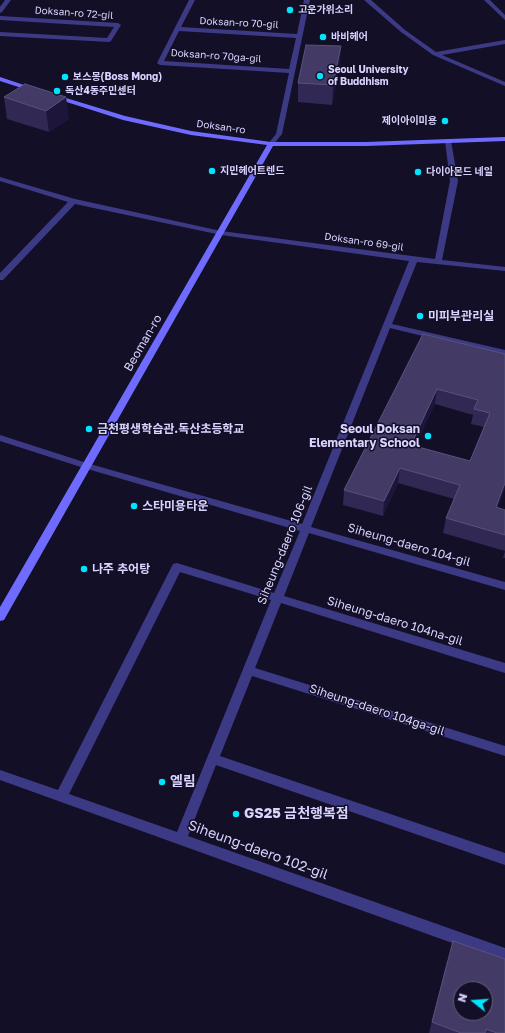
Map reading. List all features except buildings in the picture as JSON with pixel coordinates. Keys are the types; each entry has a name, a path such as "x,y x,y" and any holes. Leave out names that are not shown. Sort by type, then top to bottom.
{"main road":[{"name":"Doksan-ro","path":"0,79 123,118 191,133 271,144 366,144 505,139"},
{"name":"Beoman-ro","path":"0,617 271,144"}],"street":[{"name":"Doksan-ro 70ga-gil","path":"192,0 160,63 292,71"},
{"path":"271,144 279,134 307,0"},
{"path":"367,0 403,31 435,54 505,84"},
{"path":"487,0 505,18"},
{"path":"0,11 5,2"},
{"name":"Doksan-ro 72-gil","path":"0,18 118,25 109,40 0,34"},
{"name":"Doksan-ro 70-gil","path":"177,29 299,36"},
{"path":"435,54 505,42"},
{"path":"438,262 454,181 448,142"},
{"path":"0,180 73,201 221,233"},
{"path":"0,278 73,201"},
{"name":"Doksan-ro 69-gil","path":"221,233 414,259 505,269"},
{"name":"Siheung-daero 106-gil","path":"180,840 414,259"},
{"path":"387,325 505,353"},
{"path":"0,438 87,466 305,529"},
{"name":"Siheung-daero 104-gil","path":"305,529 505,586"},
{"name":"Siheung-daero 104na-gil","path":"61,797 177,567 505,668"},
{"name":"Siheung-daero 104ga-gil","path":"248,670 505,751"},
{"path":"212,758 505,859"},
{"name":"Siheung-daero 102-gil","path":"0,775 505,955"}],"place":[{"name":"고운가위소리","path":"290,10"},
{"name":"바비헤어","path":"323,37"},
{"name":"Seoul University of Buddhism","path":"320,76"},
{"name":"보스몽(Boss Mong)","path":"65,77"},
{"name":"독산4동주민센터","path":"57,91"},
{"name":"제이아이미용","path":"445,121"},
{"name":"지민헤어트렌드","path":"212,171"},
{"name":"다이아몬드 네일","path":"418,172"},
{"name":"미피부관리실","path":"420,316"},
{"name":"금천평생학습관.독산초등학교","path":"89,429"},
{"name":"Seoul Doksan Elementary School","path":"428,436"},
{"name":"스타미용타운","path":"134,506"},
{"name":"나주 추어탕","path":"84,569"},
{"name":"엘림","path":"162,782"},
{"name":"GS25 금천행복점","path":"236,814"}]}
